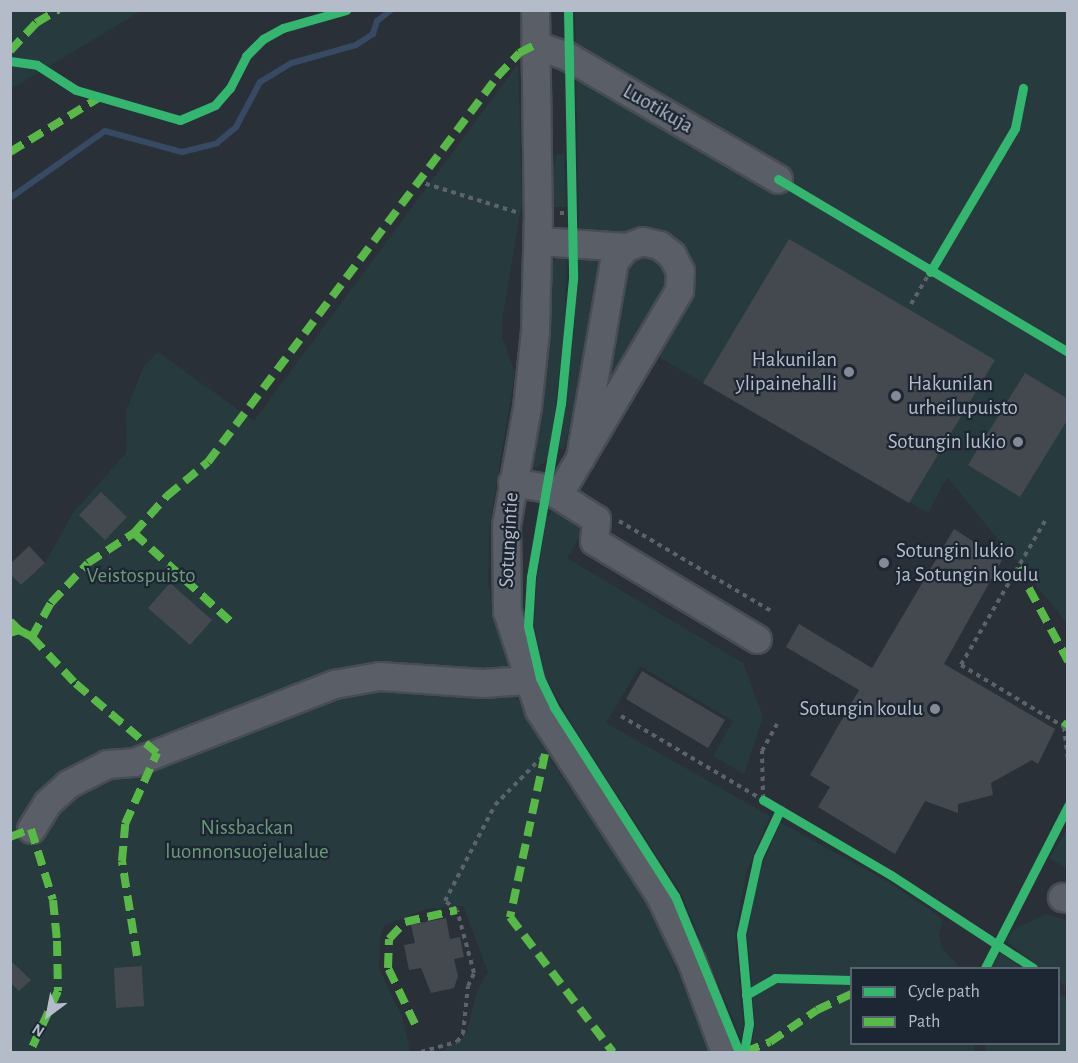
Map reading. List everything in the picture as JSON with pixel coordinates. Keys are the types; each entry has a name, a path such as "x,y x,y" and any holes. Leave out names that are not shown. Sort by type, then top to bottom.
{"street":[{"name":"Sotungintie","path":"536,10 538,241 530,385 512,482 505,587 512,636 526,680 558,741 659,894 692,963 725,1053"},
{"name":"Luotikuja","path":"536,45 567,56 778,179"},
{"path":"538,241 626,248"},
{"path":"558,495 580,458 679,290 680,272 672,255 659,245 642,241 626,248 614,261 580,458"},
{"path":"512,482 546,488 596,519 594,541 757,639"},
{"path":"31,829 47,803 61,790 107,764 134,762 334,684 379,676 483,683 526,680"}],"path":[{"path":"417,182 510,212 571,213"},
{"path":"570,202 572,244"},
{"path":"911,304 936,263"},
{"path":"920,265 940,277"},
{"path":"614,518 773,612"},
{"path":"1048,522 961,665 1064,727 1068,761"},
{"path":"621,716 767,802 762,751 777,724"},
{"path":"421,1052 457,1042 463,1034 468,986 474,973 458,909 445,901 495,805 558,741"}],"green space":[{"path":"11,10 141,10 141,11 11,89"},
{"name":"Hakunilan urheilupuisto","path":"575,11 1067,11 1067,623 947,477 928,513 638,345 609,391 603,391 590,341 564,450 559,449 574,332 579,233"},
{"path":"518,64 522,203 503,314 502,337 515,373 490,523 488,584 515,694 553,764 646,896 710,1052 441,1052 466,1035 477,990 488,972 463,906 426,909 385,925 380,937 379,968 403,1019 410,1052 11,1052 10,574 21,585 45,563 73,513 127,452 126,411 144,366 158,352 254,421"},
{"path":"564,154 566,207 549,207 556,155"},
{"path":"559,256 567,256 564,333 549,459 536,468 529,466 547,266"},
{"path":"553,509 585,528 567,558 743,663 763,717 744,774 713,756 733,721 640,666 606,723 770,816 746,873 735,934 743,1024 741,1039 681,893 574,728 545,676 534,625 537,577 547,518"},
{"path":"780,822 890,883 943,919 939,934 942,949 960,967 850,967 850,1045 974,1045 974,1052 751,1052 755,1024 747,935 758,876"},
{"path":"1067,830 1067,868 1049,858"},
{"path":"1046,914 1067,921 1067,987 1060,982 1060,967 1040,967 1005,940 1014,929"},
{"path":"1000,953 1021,967 992,967"},
{"path":"1060,994 1067,999 1067,1052 986,1052 985,1045 1060,1045"}],"building":[{"name":"Hakunilan ylipainehalli","path":"789,239 995,360 909,503 703,383"},
{"name":"Sotungin lukio","path":"1025,373 1068,399 1068,419 1020,497 968,465"},
{"path":"101,492 127,517 105,540 79,515"},
{"name":"Sotungin koulu","path":"954,529 1002,560 944,664 1055,729 1038,764 1032,760 991,783 993,795 958,804 958,813 925,801 895,854 818,807 830,787 810,775 859,690 786,647 799,624 872,668"},
{"path":"29,546 45,563 21,585 10,574 10,564"},
{"path":"170,583 212,620 190,645 148,608"},
{"path":"642,671 725,720 708,748 626,699"},
{"path":"446,918 450,939 460,937 464,957 454,959 458,976 454,988 431,993 421,968 409,970 404,945 415,943 411,925"},
{"path":"10,960 31,980 19,991 10,982"},
{"path":"142,966 144,1006 116,1008 114,968"}],"waterway":[{"path":"10,198 105,131 182,152 217,143 236,127 260,82 292,63 356,45 373,34 377,21 391,10"}],"marked path":[{"path":"10,51 36,23 58,10"},
{"path":"137,956 122,861 125,824 157,753 74,682 32,637 51,603 88,563 134,533 167,496 208,462 497,77 519,53 535,45"},
{"path":"10,152 100,97"},
{"path":"134,533 231,622"},
{"path":"1018,568 1068,661"},
{"path":"10,621 19,630"},
{"path":"10,633 19,630 32,637"},
{"path":"1064,727 1068,722"},
{"path":"545,754 510,917 613,1052"},
{"path":"10,837 31,829 53,900 57,941 58,991 30,1052"},
{"path":"415,1024 388,968 389,939 405,922 457,910"},
{"path":"745,1052 770,1042 817,1010 850,995"}],"cycle path":[{"path":"10,61 37,65 76,90 180,120 215,105 230,88 246,56 263,39 283,28 346,10"},
{"path":"568,10 573,279 561,403 531,577 528,626 540,678 554,707 675,896 739,1052"},
{"path":"930,272 1015,128 1023,88"},
{"path":"778,179 1068,352"},
{"path":"763,800 891,875 1031,967"},
{"path":"986,967 1068,806"},
{"path":"744,1052 749,1024 741,934 758,857 780,810"},
{"path":"746,995 775,978 850,980"}],"place":[{"name":"Hakunilan ylipainehalli","path":"849,372"},
{"name":"Hakunilan urheilupuisto","path":"896,396"},
{"name":"Sotungin lukio","path":"1018,442"},
{"name":"Sotungin lukio ja Sotungin koulu","path":"884,563"},
{"name":"Sotungin koulu","path":"935,709"}],"park label":[{"name":"Veistospuisto","path":"141,576"},
{"name":"Nissbackan luonnonsuojelualue","path":"247,840"}]}
